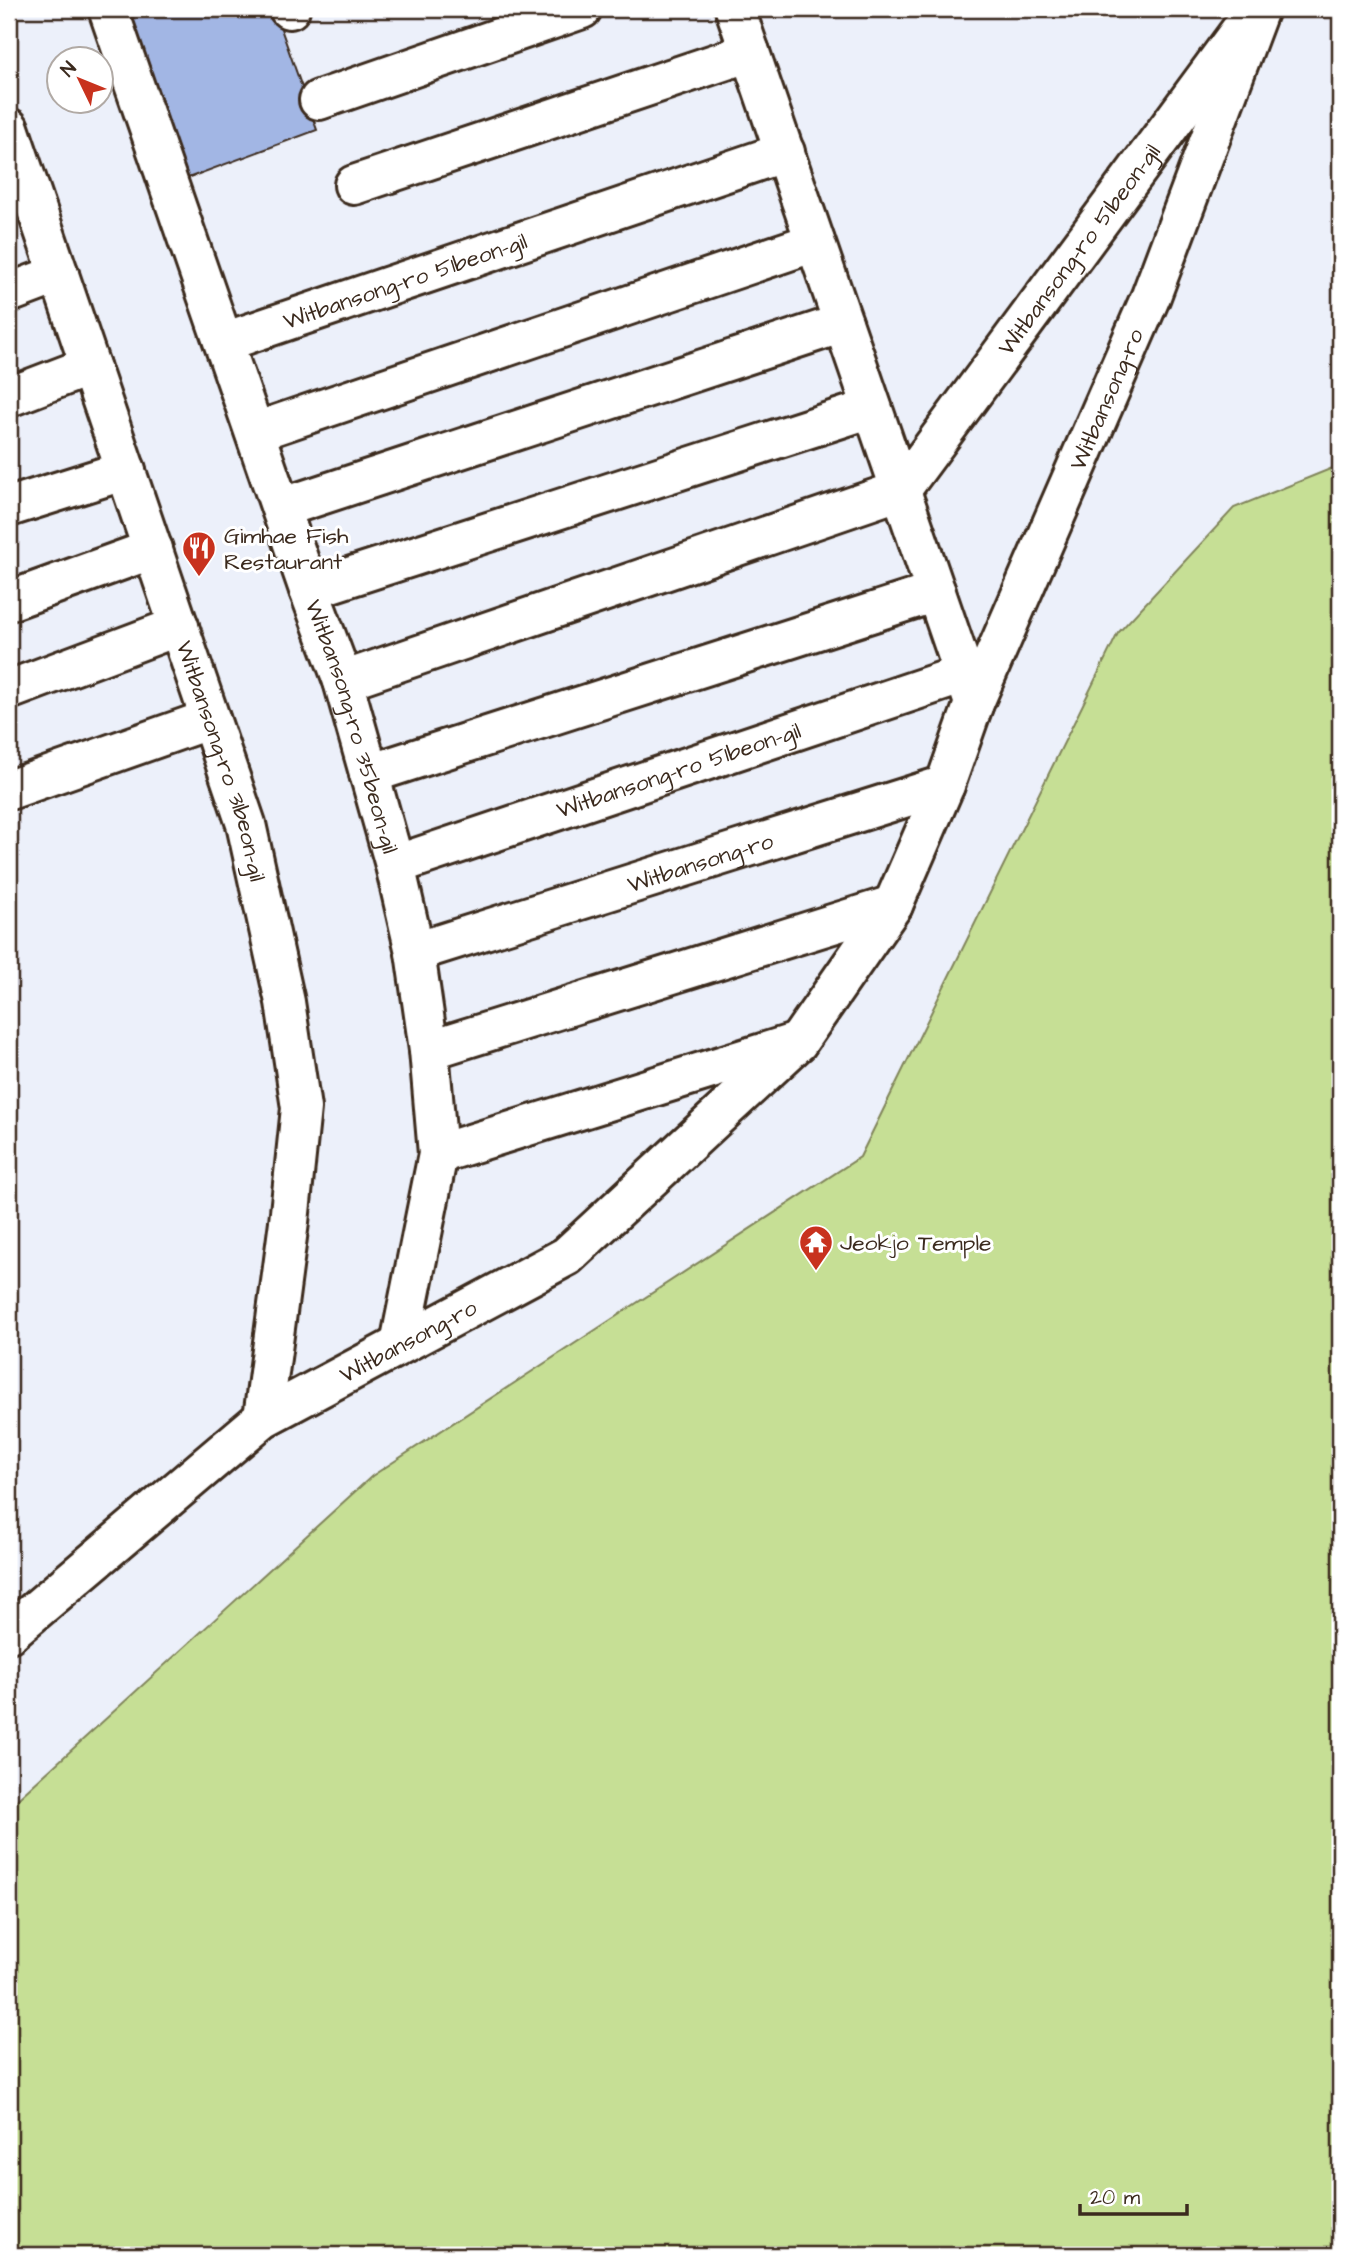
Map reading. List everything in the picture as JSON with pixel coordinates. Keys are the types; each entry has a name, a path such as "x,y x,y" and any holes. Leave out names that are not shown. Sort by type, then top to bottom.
{"street":[{"name":"Witbansong-ro 35beon-gil","path":"108,9 343,681 395,865 415,952 429,1050 438,1154 400,1344"},
{"path":"319,100 582,9"},
{"path":"735,9 969,689"},
{"name":"Witbansong-ro 51beon-gil","path":"901,490 1258,9"},
{"name":"Witbansong-ro","path":"9,1633 263,1418 567,1256 798,1042 893,905 945,785 969,689 1151,296 1258,9"},
{"path":"354,185 750,52"},
{"name":"Witbansong-ro 31beon-gil","path":"9,128 18,187 59,274 246,824 285,1002 301,1108 263,1418"},
{"name":"Witbansong-ro 51beon-gil","path":"223,342 785,152"},
{"path":"256,432 815,242"},
{"path":"9,293 59,274"},
{"path":"281,508 843,323"},
{"path":"9,397 90,366"},
{"path":"309,590 872,408"},
{"path":"9,507 126,470"},
{"path":"343,681 901,490"},
{"path":"9,601 153,549"},
{"path":"369,774 936,593"},
{"path":"9,690 179,626"},
{"name":"Witbansong-ro 51beon-gil","path":"395,865 969,689"},
{"path":"9,790 210,719"},
{"name":"Witbansong-ro","path":"415,952 945,785"},
{"path":"429,1050 893,905"},
{"path":"438,1154 798,1042"}],"green space":[{"path":"1340,465 1340,2255 9,2255 9,1807 372,1476 860,1157 1118,633 1234,508"}],"building":[{"path":"127,9 274,9 317,130 188,178"}],"place":[{"name":"Gimhae Fish Restaurant","path":"199,578"},
{"name":"Jeokjo Temple","path":"816,1272"}]}
